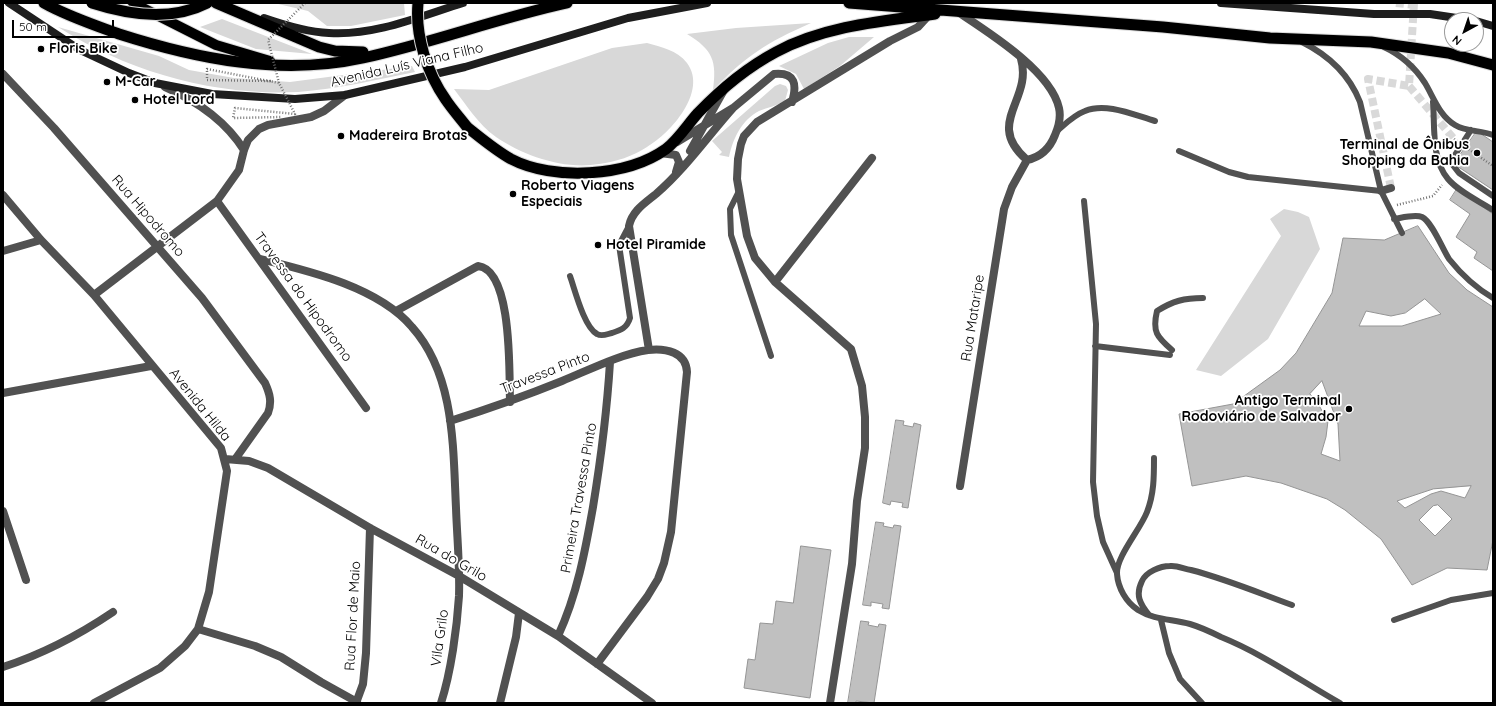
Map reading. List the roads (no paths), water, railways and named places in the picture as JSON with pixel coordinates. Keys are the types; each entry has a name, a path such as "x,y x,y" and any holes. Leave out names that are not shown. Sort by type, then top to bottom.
{"highway":[{"path":"44,3 92,25 138,40 193,55 231,62 296,65 362,58 410,46 528,12 567,3"},
{"path":"92,3 117,11 146,14 182,13 207,3"},
{"path":"216,3 298,40 335,51 369,52 410,46"},
{"path":"418,3 420,37 427,62 445,100 467,127 490,146 513,159 548,170 570,173 612,170 630,166 662,151 727,84 760,61 794,43 851,26 957,11"},
{"path":"849,3 1297,39 1371,42 1448,53 1493,65"}],"main road":[{"name":"Avenida Luís Viana Filho","path":"8,3 80,50 129,73 155,83 212,94 295,99 345,95 465,67 628,18 707,3"},
{"path":"132,3 216,45 262,60 296,65"},
{"path":"220,3 278,23 330,33 370,30 463,3"},
{"path":"1221,3 1374,14 1430,14 1444,16"}],"street":[{"path":"3,7 8,3"},
{"path":"957,11 993,36 1036,71 1055,97 1059,108 1060,120 1052,143 1044,152 1027,160 1009,140 1008,130 1010,116 1023,81 1024,70 1020,58"},
{"path":"830,703 852,564 857,501 865,448 862,386 851,349 775,282 755,258 747,236 739,191 737,179 738,159 744,136 758,122 890,41 918,27 929,15"},
{"path":"649,350 629,226 630,219 639,207 659,191 676,174 733,108 766,79 774,74 783,73 792,79 796,88 792,102"},
{"name":"Rua Hipodromo","path":"3,74 54,128 202,298 265,383 270,394 271,405 268,413 236,458"},
{"path":"155,83 183,95 211,113 235,137 244,150"},
{"path":"676,174 706,124 727,84"},
{"path":"94,295 217,201 239,170 248,140 259,129 268,125 312,117 324,111 345,95"},
{"path":"662,151 733,108"},
{"path":"662,151 676,155 679,158 676,174"},
{"path":"775,282 872,158"},
{"name":"Rua Mataripe","path":"960,486 1004,209 1012,187 1027,160"},
{"path":"1381,191 1391,188"},
{"name":"Avenida Hilda","path":"3,195 41,240 94,295 151,366 221,448 225,459 227,471 209,592 198,629 185,646 160,668 94,703"},
{"name":"Travessa do Hipodromo","path":"217,201 366,408"},
{"path":"3,251 41,240"},
{"name":"Vila Grilo","path":"260,259 296,268 360,291 396,311 412,326 425,344 436,366 444,390 450,421 459,576 455,630 442,703"},
{"path":"396,311 478,266 489,271 498,285 505,310 510,402"},
{"name":"Travessa Pinto","path":"450,421 510,402 610,362 649,350 676,353 682,357 686,363 687,372 671,532 664,563 658,579 627,627 597,664"},
{"name":"Primeira Travessa Pinto","path":"558,636 575,592 585,554 606,423 610,362"},
{"path":"3,392 151,366"},
{"name":"Rua do Grilo","path":"225,459 236,458 249,460 268,468 370,528 459,576 558,636 597,664 643,701 652,703"},
{"path":"3,511 26,580"},
{"name":"Rua Flor de Maio","path":"356,703 363,684 366,653 370,528"},
{"path":"3,667 22,661 81,633 113,612"},
{"path":"500,703 516,637 519,613"},
{"path":"198,629 255,646 280,657 356,703"}],"lane":[{"path":"1297,39 1316,49 1331,60 1355,89 1360,102 1381,191 1388,208 1402,233"},
{"path":"1371,42 1397,53 1409,62 1425,84 1433,100 1446,118 1454,125 1493,135"},
{"path":"1433,100 1438,159 1441,168 1448,179 1493,210"},
{"path":"1057,131 1085,110 1098,108 1113,109 1155,121"},
{"path":"1471,130 1453,158 1452,164 1459,173 1493,196"},
{"path":"1179,151 1229,172 1248,177 1381,191"},
{"path":"739,191 730,209 731,235 771,356"},
{"path":"1084,201 1095,301 1093,482 1097,516 1103,542 1117,573 1119,587 1127,600 1136,609 1162,620 1190,624 1222,637 1274,664 1340,703"},
{"path":"1394,219 1420,216 1426,220 1439,244 1461,273 1474,285 1493,298"},
{"path":"570,276 589,327 597,334 601,336 620,330 628,325 630,318 619,245 629,226"},
{"path":"1095,346 1171,352 1158,338 1154,323 1157,311 1170,302 1184,298 1202,298"},
{"path":"1117,573 1121,556 1135,536 1147,512 1154,489 1154,458"},
{"path":"1150,616 1142,606 1138,596 1143,578 1150,572 1160,567 1171,565 1214,576 1292,605"},
{"path":"1394,620 1451,600 1493,593"},
{"path":"1162,620 1169,653 1180,679 1202,703"}],"tunnel":[{"path":"1396,3 1414,5"},
{"path":"1391,188 1368,79 1409,86 1414,3"},
{"path":"1409,86 1454,139"}],"place":[{"name":"Floris Bike","path":"41,49"},
{"name":"M-Car","path":"107,82"},
{"name":"Hotel Lord","path":"135,100"},
{"name":"Madereira Brotas","path":"341,136"},
{"name":"Terminal de Ônibus Shopping da Bahia","path":"1477,153"},
{"name":"Roberto Viagens Especiais","path":"513,194"},
{"name":"Hotel Piramide","path":"598,245"},
{"name":"Antigo Terminal Rodoviário de Salvador","path":"1349,409"}]}
